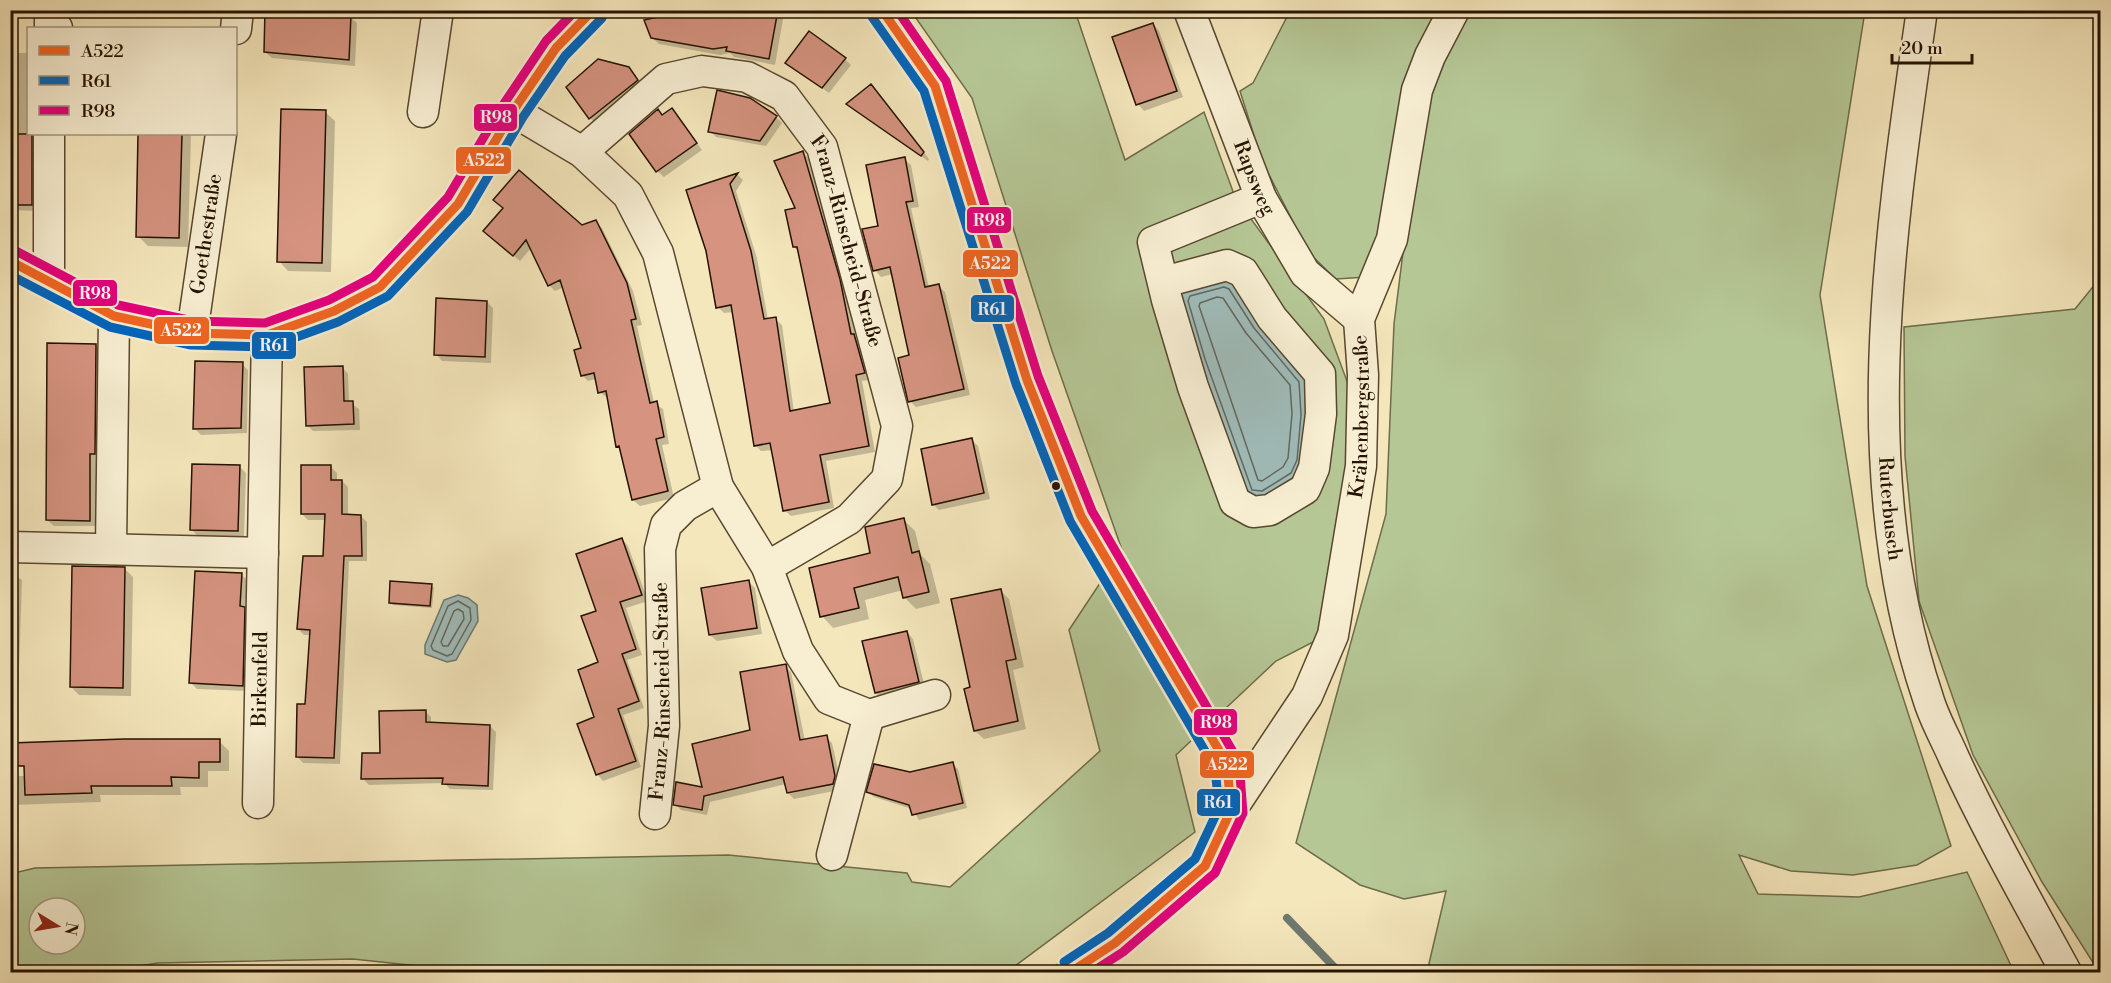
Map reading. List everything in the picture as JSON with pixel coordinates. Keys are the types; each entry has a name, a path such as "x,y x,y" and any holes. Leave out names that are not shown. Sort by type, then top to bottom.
{"street":[{"path":"236,27 238,10"},
{"path":"423,112 438,10"},
{"path":"10,261 49,284 114,316 192,333 267,335 334,311 380,286 458,204 513,111 556,48 593,10"},
{"path":"882,10 935,86 1032,391 1081,516 1227,764 1231,810"},
{"name":"Rapsweg","path":"1189,10 1261,198 1305,273 1359,319"},
{"name":"Krähenbergstraße","path":"1071,972 1115,943 1205,866 1231,810 1308,696 1333,635 1361,466 1363,375 1359,319 1392,238 1417,90 1430,56 1454,10"},
{"name":"Ruterbusch","path":"1922,10 1895,196 1886,296 1887,508 1902,599 1928,699 1971,795 2066,972"},
{"name":"Franz-Rinscheid-Straße","path":"582,152 666,80 702,71 747,77 784,96 822,147 897,426 887,479 849,519 767,567"},
{"path":"513,111 582,152 628,195 658,253 718,487 767,567 798,651 829,699 869,715 935,695"},
{"path":"49,135 49,284"},
{"name":"Goethestraße","path":"192,333 221,135"},
{"path":"1164,282 1227,265 1243,272 1272,318 1320,374 1321,414 1314,468 1305,489 1270,510 1252,512 1235,502 1193,387 1164,282 1154,242 1261,198"},
{"path":"111,548 114,316"},
{"name":"Birkenfeld","path":"258,803 267,335"},
{"name":"Franz-Rinscheid-Straße","path":"655,814 664,726 660,549 666,525 686,506 718,487"},
{"path":"10,547 263,553"},
{"path":"832,855 869,715"}],"green space":[{"path":"911,11 1075,11 1125,160 1204,112 1235,197 1324,319 1351,392 1347,495 1317,640 1276,661 1176,755 1195,832 1007,972 475,972 353,959 158,963 101,972 11,972 10,874 35,868 728,855 907,873 912,882 950,887 1100,751 1069,630 1122,550 1052,351 972,98"},
{"path":"1290,11 1438,11 1366,277 1336,279 1309,253 1262,161 1240,91 1253,83"},
{"path":"1468,11 1865,11 1820,295 1867,586 1951,846 1917,865 1853,875 1791,871 1739,855 1758,894 1859,897 1967,872 2014,972 1427,972 1446,891 1404,899 1360,885 1296,843 1386,514 1394,324 1416,149 1442,60"},
{"path":"2100,278 2099,972 2042,882 1973,755 1919,601 1905,456 1904,327 2075,309"}],"water":[{"path":"1227,273 1312,376 1301,481 1249,505 1192,363 1179,286"},
{"path":"458,595 468,598 477,605 478,621 456,660 447,662 425,654 425,645 444,600"}],"building":[{"path":"265,10 307,10 307,13 351,15 349,60 264,52"},
{"path":"691,10 778,10 769,59 726,51 727,47 713,49 651,38 644,20"},
{"path":"1153,23 1177,91 1136,105 1112,37"},
{"path":"809,31 846,58 822,88 785,63"},
{"path":"598,59 629,67 638,80 589,119 566,87"},
{"path":"871,84 924,152 921,156 846,104"},
{"path":"717,90 750,98 777,116 760,141 708,132"},
{"path":"672,108 697,143 656,172 629,134 658,109 662,115"},
{"path":"281,109 326,110 322,263 277,262"},
{"path":"10,134 32,135 32,205 10,205"},
{"path":"138,135 182,135 179,238 136,237"},
{"path":"803,151 840,279 851,334 854,334 865,373 856,375 869,446 820,455 829,502 783,511 770,443 754,446 731,305 716,308 706,251 686,190 738,173 730,184 751,251 764,319 776,317 790,411 830,403 797,247 793,247 785,210 795,208 774,161"},
{"path":"905,157 913,201 906,202 925,287 939,284 964,389 908,402 898,358 909,355 890,267 873,271 862,229 878,226 866,165"},
{"path":"519,170 582,225 596,220 627,283 636,319 631,320 650,403 657,401 664,437 656,439 668,491 632,500 619,446 616,447 606,391 598,393 594,373 581,376 574,350 581,348 560,280 548,286 526,240 513,256 483,231 503,208 493,200"},
{"path":"436,298 487,301 485,357 434,355"},
{"path":"47,343 96,344 95,454 90,454 90,521 46,520"},
{"path":"195,361 243,362 241,428 193,429"},
{"path":"343,366 344,401 353,401 354,424 306,426 304,367"},
{"path":"972,438 984,493 932,505 921,449"},
{"path":"192,464 240,465 238,531 190,530"},
{"path":"301,465 331,465 331,480 342,480 342,514 361,515 362,556 344,556 334,758 296,757 297,704 305,704 310,630 297,629 303,556 323,556 325,514 301,514"},
{"path":"904,518 912,553 919,551 929,592 903,598 898,577 854,588 859,608 820,617 809,568 870,553 865,527"},
{"path":"622,538 642,595 620,602 636,649 622,654 639,701 618,709 636,761 596,775 577,724 594,717 578,670 598,662 581,616 596,611 576,554"},
{"path":"72,566 125,567 123,688 70,687"},
{"path":"195,571 242,573 240,606 245,607 243,686 189,683"},
{"path":"749,580 757,628 709,635 701,588"},
{"path":"390,581 432,584 430,606 389,603"},
{"path":"1001,589 1016,659 1006,661 1018,721 974,731 964,689 970,687 951,599"},
{"path":"907,631 919,682 875,693 862,641"},
{"path":"786,664 800,740 827,735 835,776 833,784 787,793 783,777 704,796 702,810 673,805 676,782 702,787 692,744 750,730 740,672"},
{"path":"426,710 426,722 490,725 488,786 442,784 443,778 361,779 362,753 380,753 379,711"},
{"path":"124,739 220,739 220,762 199,762 199,778 171,777 172,786 91,786 92,793 25,795 24,766 10,766 10,743"},
{"path":"953,762 963,803 912,815 909,805 866,792 874,764 910,772"}],"waterway":[{"path":"1287,918 1339,972"}],"transit line":[{"name":"R98","path":"16,251 118,305 193,321 265,323 329,300 373,277 448,197 503,105 546,41 576,10"},
{"name":"A522","path":"10,261 114,316 192,333 267,335 334,311 380,287 458,204 513,111 556,48 593,10"},
{"name":"A522","path":"882,10 935,86 1027,380 1081,516 1227,764 1231,810 1205,866 1115,943 1071,972"},
{"name":"R98","path":"897,10 946,81 1038,376 1092,511 1239,762 1243,813 1215,873 1123,952 1092,972"},
{"name":"R61","path":"872,17 924,91 1016,384 1070,521 1215,768 1219,808 1195,859 1108,933 1064,962"},
{"name":"R61","path":"10,275 110,327 191,345 269,347 338,322 388,296 467,212 523,117 565,56 602,18"}]}
